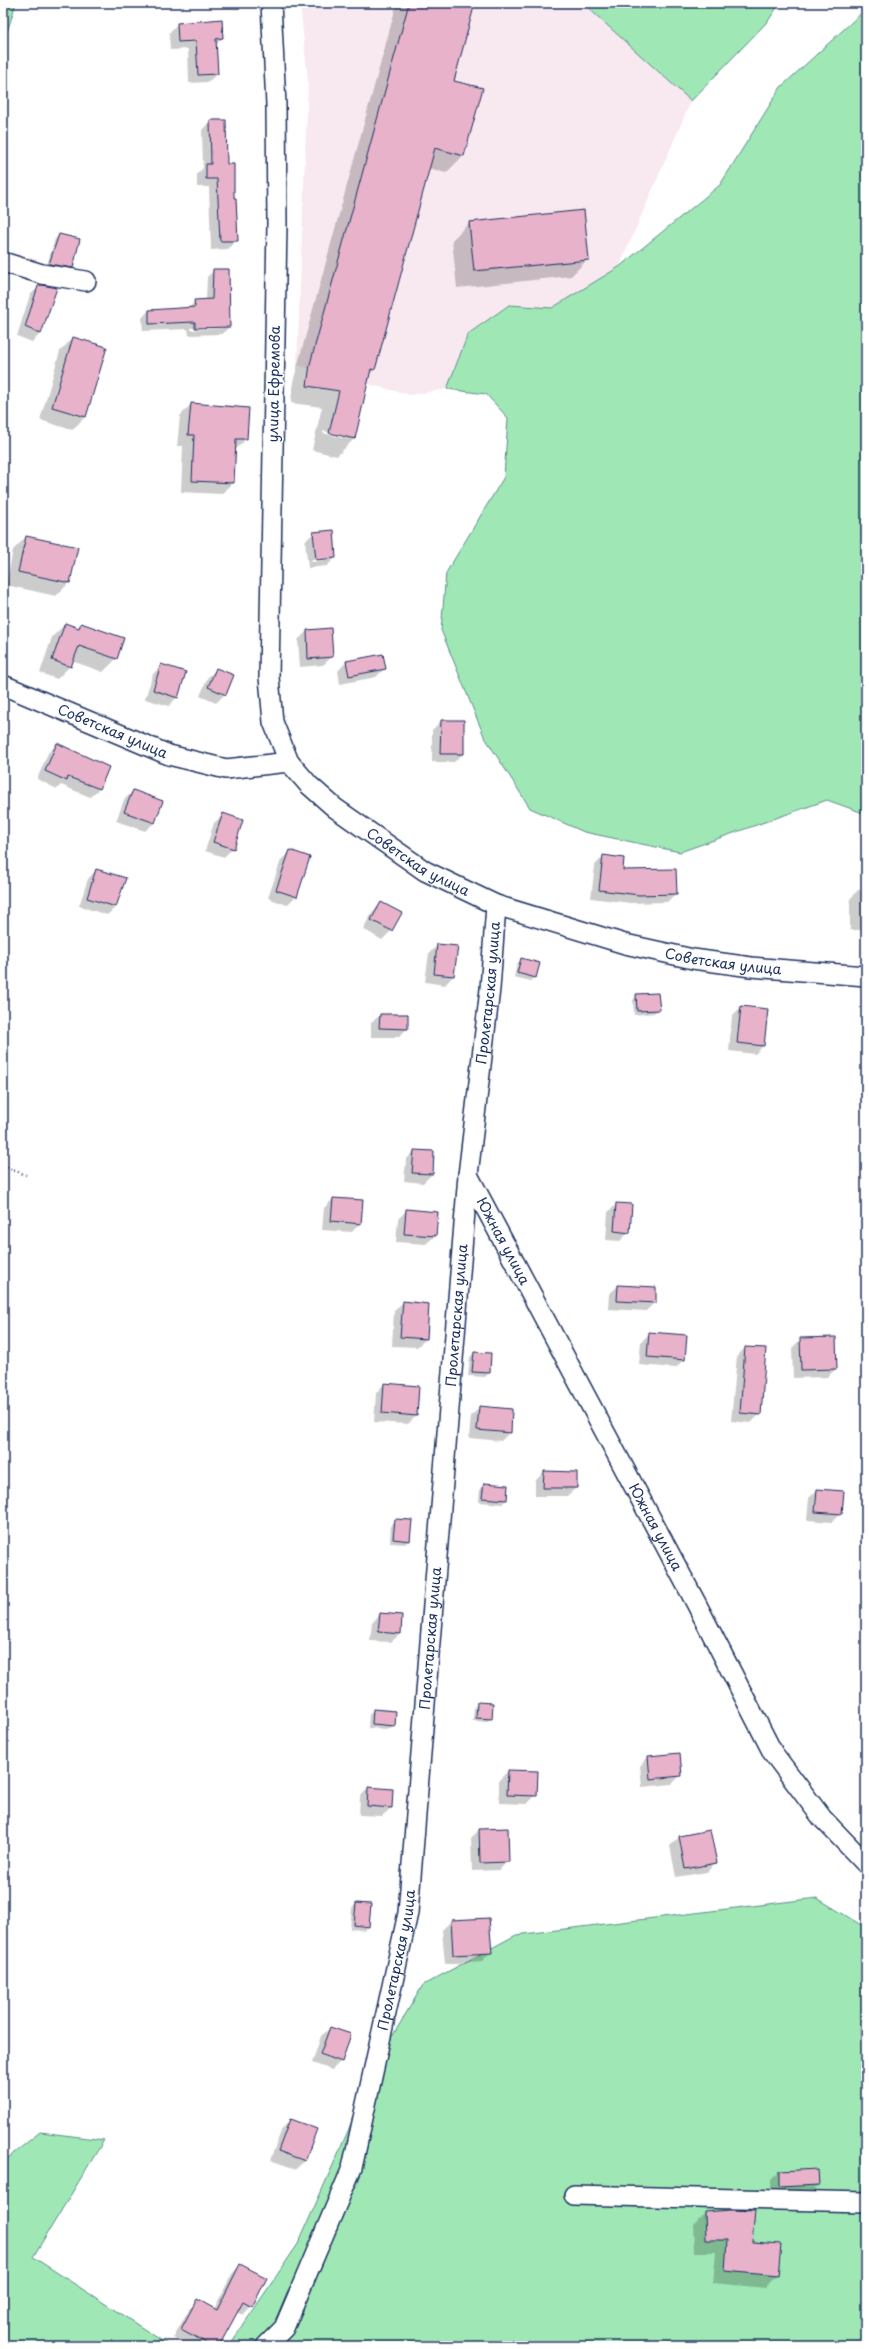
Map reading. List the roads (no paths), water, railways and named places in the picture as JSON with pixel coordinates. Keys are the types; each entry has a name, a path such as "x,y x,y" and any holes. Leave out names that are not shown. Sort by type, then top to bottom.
{"street":[{"name":"улица Ефремова","path":"271,3 276,105 277,224 269,677 273,722 289,762"},
{"path":"3,262 42,274 86,281"},
{"name":"Советская улица","path":"3,685 168,755 226,769 289,762 309,785 335,808 425,871 496,905 625,944 693,959 752,967 866,976"},
{"name":"Пролетарская улица","path":"266,2346 284,2328 352,2168 408,1913 468,1175 490,989 496,905"},
{"name":"Южная улица","path":"468,1175 696,1603 773,1753 822,1818 866,1864"},
{"path":"574,2195 866,2202"}]}
